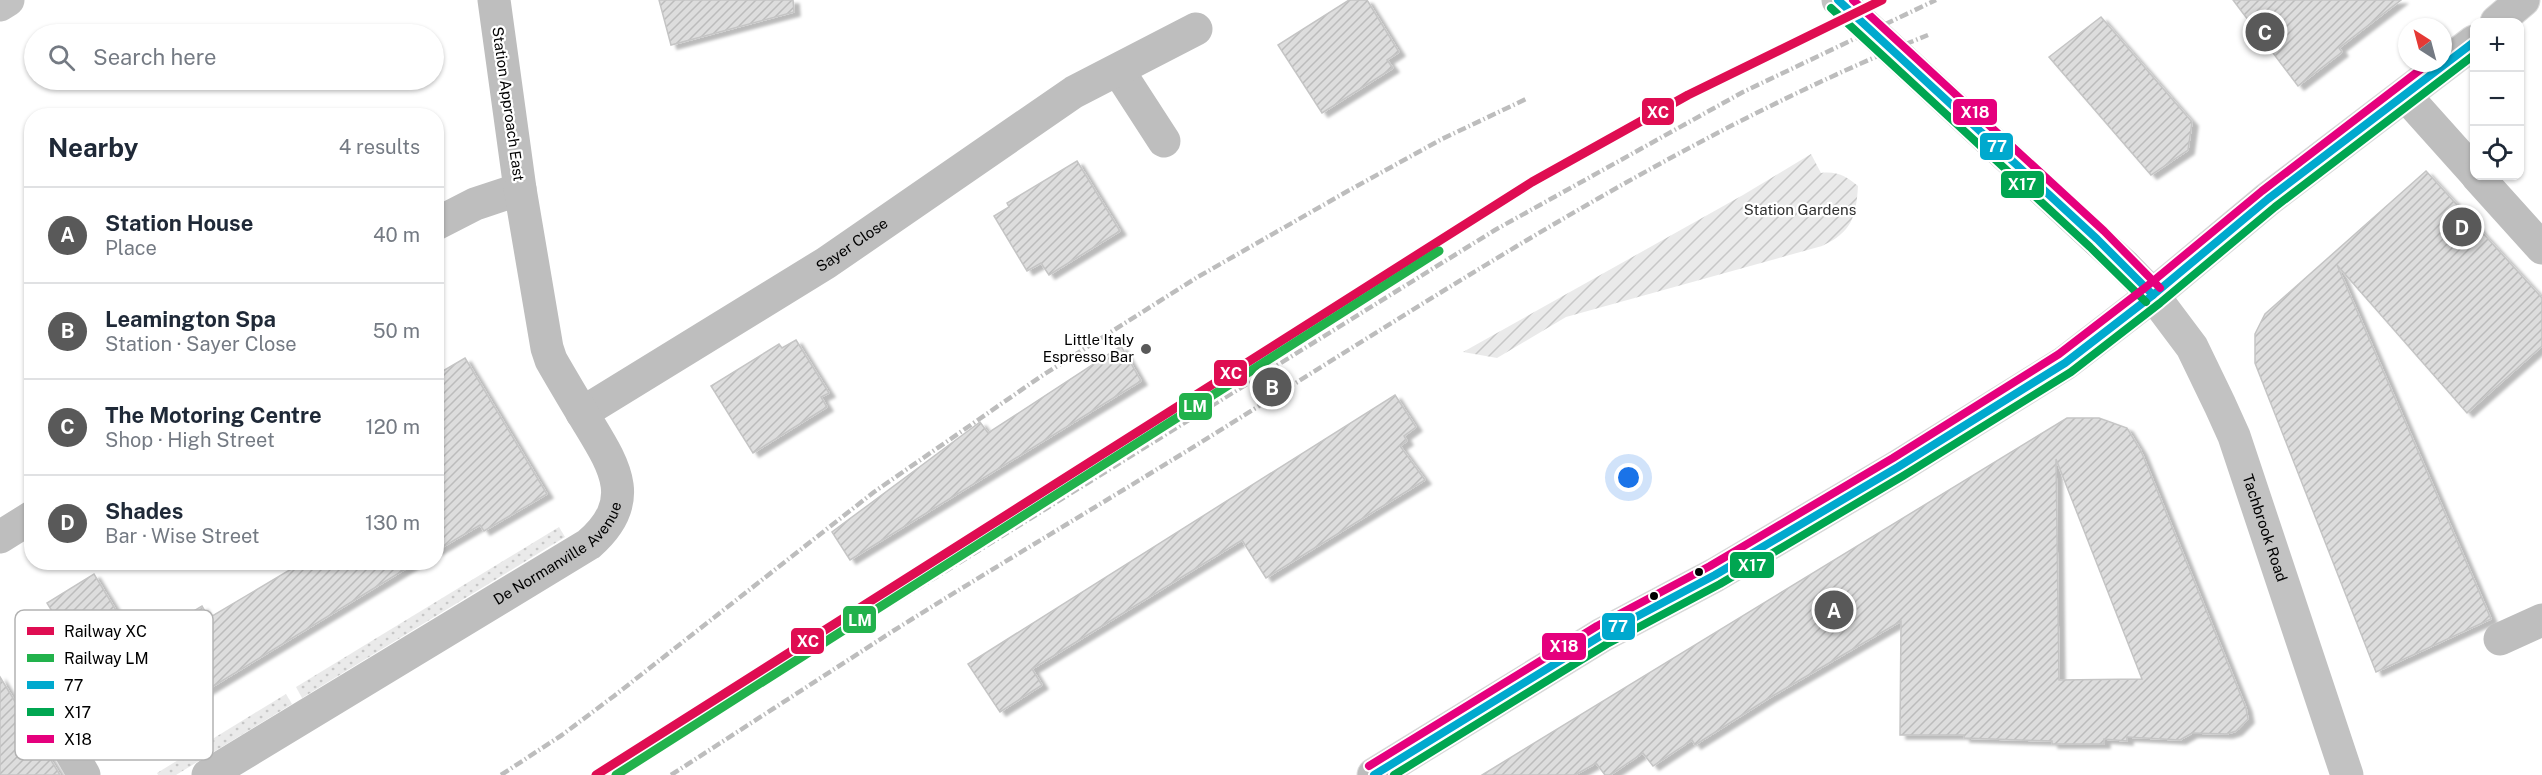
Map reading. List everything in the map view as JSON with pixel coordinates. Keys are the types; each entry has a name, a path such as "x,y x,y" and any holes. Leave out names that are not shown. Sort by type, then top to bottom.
{"main road":[{"path":"0,4 8,0"},
{"name":"Tachbrook Road","path":"1838,0 2097,239 2153,295 2193,347 2234,436 2345,770"},
{"path":"2502,18 2523,0"},
{"path":"1374,775 1602,635 1715,575 1906,462 2065,363 2153,295 2268,198 2470,46"}],"street":[{"name":"Station Approach East","path":"444,220 475,204 520,189 494,0"},
{"name":"Sayer Close","path":"582,413 826,263 1074,92 1196,29"},
{"path":"1118,70 1164,141"},
{"path":"2405,95 2470,167"},
{"path":"2481,180 2542,248"},
{"name":"De Normanville Avenue","path":"208,775 558,564 602,533 613,516 618,504 616,473 551,360 547,348 520,189"},
{"path":"0,537 24,522"},
{"path":"2500,639 2542,620"},
{"path":"75,760 84,775"}],"green space":[{"name":"Station Gardens","path":"1811,154 1821,173 1841,175 1858,186 1854,215 1846,229 1832,241 1822,246 1566,317 1497,358 1463,352 1743,195"},
{"path":"559,527 565,537 302,698 296,687"},
{"path":"286,694 292,704 213,752 213,739"},
{"path":"178,760 201,760 176,775 158,775 157,773"}],"building":[{"path":"659,0 793,0 794,12 671,45"},
{"path":"1349,0 1367,0 1399,52 1387,60 1393,68 1322,113 1278,45"},
{"path":"2233,0 2401,0 2339,48 2342,52 2298,86"},
{"path":"2101,17 2192,122 2188,150 2151,175 2049,57"},
{"path":"1077,161 1120,231 1049,275 1041,263 1027,271 994,216 1009,207 1007,203"},
{"path":"2426,171 2542,298 2542,346 2467,413 2337,265 2491,619 2376,672 2255,363 2255,334 2265,314"},
{"path":"796,340 829,393 821,397 827,407 753,453 711,386 779,344 782,348"},
{"path":"1121,346 1141,381 850,560 832,532 980,422 988,433"},
{"path":"465,358 547,494 484,531 480,525 444,546 444,370"},
{"path":"1395,395 1416,427 1404,436 1407,441 1400,446 1425,480 1266,578 1242,540 1032,669 1042,685 1000,712 968,664"},
{"path":"2067,418 2099,418 2127,428 2141,451 2246,708 2248,719 2236,731 2227,734 2192,733 2180,740 2127,737 2127,741 2104,739 2104,744 2052,744 2052,741 1964,738 1964,735 1900,735 1901,621 1769,698 1695,745 1692,740 1653,766 1643,753 1610,775 1605,775 1596,763 1575,775 1482,775","holes":["2056,459 2142,679 2059,680"]},
{"path":"290,570 404,570 213,686 213,616"},
{"path":"94,574 116,610 51,610 47,603"},
{"path":"0,677 15,702 15,760 51,760 60,775 0,775"}],"railway":[{"path":"624,775 812,654 1495,230 1743,92 1936,0"},
{"path":"671,775 893,631 1577,210 1750,116 1928,35"},
{"path":"501,775 562,735 614,696 874,492 1040,377 1196,278 1346,192 1442,139 1526,99"}],"rail line":[{"name":"XC","path":"596,775 1532,182 1688,95 1882,0"},
{"name":"LM","path":"616,775 1439,251"}],"transit line":[{"name":"77","path":"1838,0 2097,239 2153,295"},
{"name":"X18","path":"1853,0 2104,231 2160,288"},
{"name":"X17","path":"1831,8 2090,247 2146,302"},
{"name":"77","path":"1374,775 1602,635 1715,575 1898,467 2065,363 2153,295 2268,199 2470,45"},
{"name":"X17","path":"1394,775 1607,644 1720,584 1903,476 2071,372 2160,303 2275,207 2470,58"},
{"name":"X18","path":"1369,766 1597,626 1710,566 1893,458 2059,354 2146,287 2262,191 2417,72"}],"place":[{"name":"The Motoring Centre","path":"2265,32"},
{"name":"Shades","path":"2462,227"},
{"name":"Little Italy Espresso Bar","path":"1146,349"},
{"name":"Leamington Spa","path":"1272,387"},
{"name":"Station House","path":"1834,610"}]}
